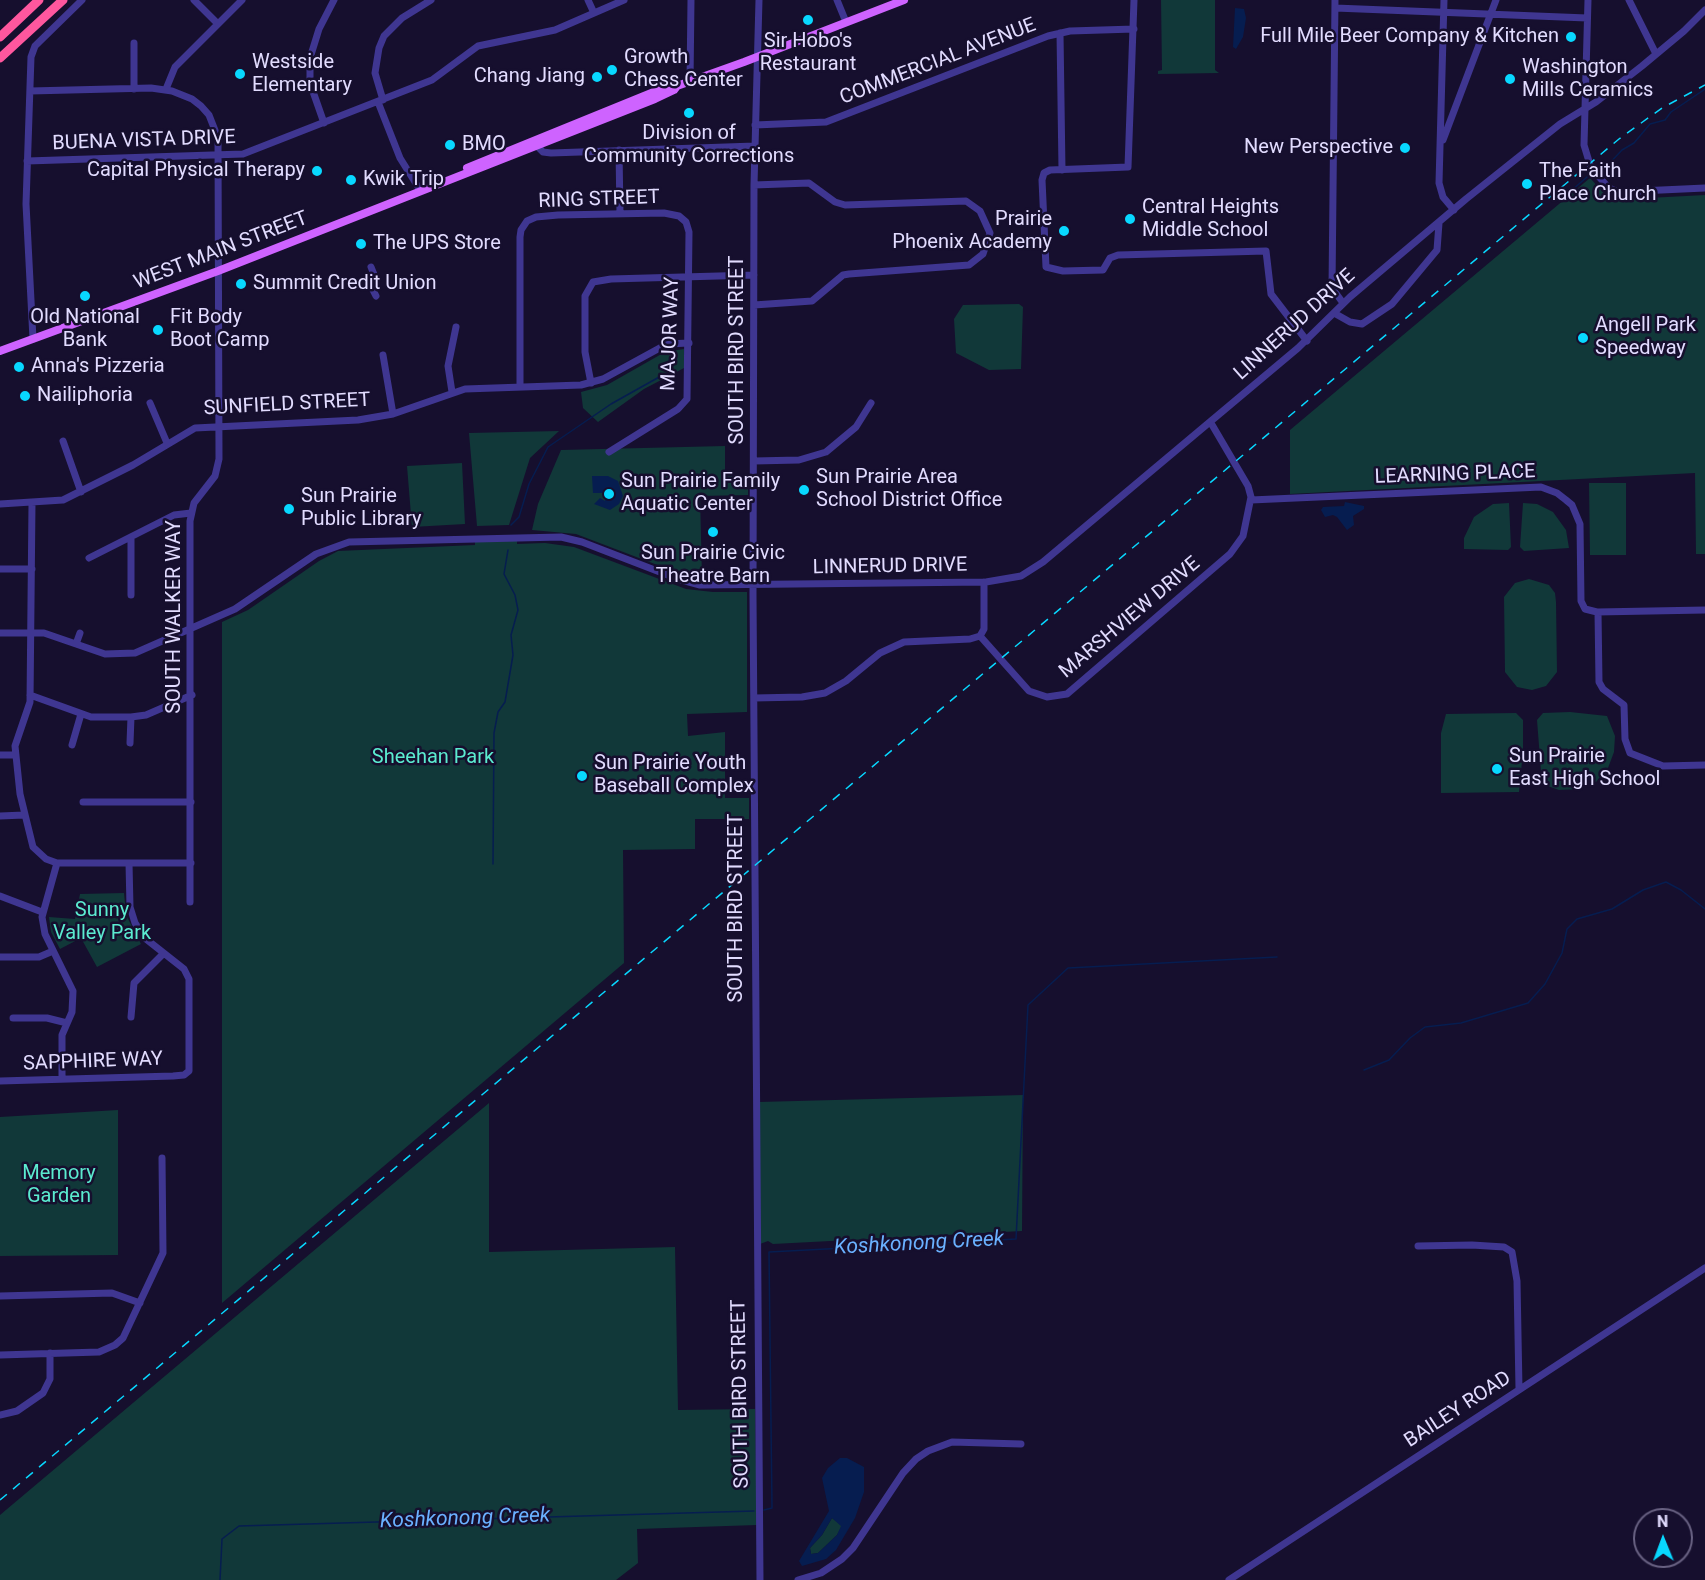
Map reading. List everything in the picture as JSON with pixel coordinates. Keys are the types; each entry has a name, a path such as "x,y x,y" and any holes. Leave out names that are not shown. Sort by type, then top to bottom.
{"highway":[{"path":"0,37 39,0"},
{"path":"0,58 63,0"}],"main road":[{"name":"WEST MAIN STREET","path":"0,351 218,271 665,95 677,86 904,0"},
{"name":"WEST MAIN STREET","path":"452,178 458,171 671,85 677,86"}],"street":[{"path":"33,339 26,204 31,57 34,47 82,0"},
{"path":"195,0 218,24"},
{"path":"166,90 168,79 175,67 242,0"},
{"path":"324,123 311,89 310,57 319,29 334,0"},
{"path":"420,190 400,158 380,101 375,73 379,48 384,36 402,18 431,0"},
{"path":"588,0 594,13"},
{"name":"BUENA VISTA DRIVE","path":"27,161 220,157 256,151 432,80 478,46 555,30 624,0"},
{"path":"690,82 691,0"},
{"name":"SOUTH BIRD STREET","path":"759,0 754,185 753,584 760,1580"},
{"path":"837,0 846,22"},
{"path":"1134,0 1128,167 1044,173 1042,180 1047,267 1063,271 1103,270 1110,258 1118,255 1266,251 1271,294 1306,341"},
{"path":"1335,0 1332,288 1343,303"},
{"path":"1444,0 1440,189 1454,210"},
{"path":"1440,145 1493,13 1496,0"},
{"path":"1588,0 1585,84 1587,160 1600,179 1613,191 1629,193 1705,188"},
{"path":"1629,0 1656,54"},
{"path":"1335,8 1587,18"},
{"name":"LINNERUD DRIVE","path":"0,633 50,634 105,654 125,655 142,651 245,603 316,554 349,542 561,537 689,583 984,582 1014,579 1037,568 1211,423 1306,341 1343,303 1454,210 1560,124 1585,110 1656,54 1705,10"},
{"name":"COMMERCIAL AVENUE","path":"755,125 810,125 831,121 1060,33 1134,29"},
{"path":"1060,33 1062,170"},
{"path":"134,43 134,89"},
{"path":"1585,84 1589,94 1602,96"},
{"name":"SOUTH WALKER WAY","path":"30,91 166,90 192,99 209,115 218,138 220,157 219,459 215,476 198,496 191,513 190,902"},
{"path":"564,144 567,152"},
{"path":"537,146 544,153 755,146"},
{"path":"619,150 620,214"},
{"path":"754,185 809,183 835,202 844,205 966,201 980,211 990,233 983,254 969,265 849,274 838,279 812,301 754,305"},
{"name":"RING STREET","path":"520,387 520,237 523,225 530,219 542,216 664,213 679,216"},
{"name":"MAJOR WAY","path":"609,452 684,404 689,391 689,232 686,222 679,216"},
{"path":"1334,313 1350,322 1362,324 1392,304 1437,250 1439,223"},
{"path":"371,267 375,277 372,288 376,296"},
{"path":"591,383 585,352 587,289 598,280 754,275"},
{"path":"452,392 448,366 456,327"},
{"name":"SUNFIELD STREET","path":"0,504 55,502 81,492 195,428 358,420 393,414 452,392 591,383 667,344 689,343"},
{"path":"383,355 393,414"},
{"path":"150,403 167,443"},
{"path":"754,461 799,460 826,452 856,427 871,403"},
{"path":"1211,423 1248,486 1251,500"},
{"path":"63,441 81,492"},
{"name":"LEARNING PLACE","path":"1251,500 1541,487 1550,490 1572,505 1580,524 1581,602 1585,609 1598,612"},
{"name":"MARSHVIEW DRIVE","path":"980,636 1024,687 1047,697 1067,694 1230,555 1243,536 1251,500"},
{"path":"32,503 30,695 26,718 18,734 16,755 24,815 33,847 46,859 57,862 191,863"},
{"path":"89,558 131,539 174,515 191,513"},
{"path":"131,539 131,595"},
{"path":"0,569 32,569"},
{"path":"754,698 802,697 825,693 846,681 880,653 904,642 970,639 980,636 984,629 984,582"},
{"path":"1705,610 1598,612 1599,680 1603,689 1624,705 1625,739 1630,753 1663,766 1705,765"},
{"path":"76,644 80,633"},
{"path":"30,695 81,714 131,717 146,715 192,695"},
{"path":"72,745 81,714"},
{"path":"130,743 131,717"},
{"path":"0,755 16,755"},
{"path":"83,802 191,802"},
{"path":"0,816 24,815"},
{"path":"57,862 42,912 43,928 74,991 72,1012 62,1035 62,1079"},
{"path":"129,863 130,907 135,922 146,939 163,954 134,983 131,1017"},
{"path":"0,896 42,912"},
{"path":"0,957 39,957 53,951"},
{"name":"SAPPHIRE WAY","path":"0,1081 173,1076 186,1073 190,1064 189,979 183,969 163,954"},
{"path":"13,1018 47,1018 67,1023"},
{"path":"0,1355 94,1352 110,1348 126,1333 164,1247 162,1158"},
{"path":"1418,1246 1472,1245 1508,1248 1514,1255 1519,1389"},
{"name":"BAILEY ROAD","path":"1229,1580 1705,1268"},
{"path":"0,1296 112,1293 140,1303"},
{"path":"0,1415 17,1411 43,1393 50,1379 50,1353"},
{"path":"798,1580 829,1568 853,1548 903,1473 928,1451 952,1442 1021,1444"}],"green space":[{"path":"1161,0 1215,0 1215,70 1219,73 1158,74 1158,71 1162,70"},
{"path":"1590,178 1610,200 1705,195 1705,554 1696,554 1695,473 1290,494 1290,430"},
{"path":"1019,304 1023,307 1021,369 989,370 956,353 954,319 963,305"},
{"path":"684,349 684,368 644,389 598,422 583,408 581,392 607,385 665,352"},
{"path":"559,431 530,458 509,525 477,526 469,433"},
{"path":"725,446 725,476 748,476 748,495 700,496 702,578 681,574 576,534 532,530 538,504 561,450"},
{"path":"462,463 465,524 412,527 407,466"},
{"path":"1589,483 1626,483 1626,555 1590,555"},
{"path":"1509,503 1511,547 1508,550 1464,549 1464,538 1474,517 1493,504"},
{"path":"1523,503 1537,504 1553,512 1566,530 1569,548 1524,551 1520,547"},
{"name":"Sheehan Park","path":"517,540 517,544 545,543 574,547 686,589 747,592 747,712 687,714 688,736 725,732 725,798 749,798 749,819 695,819 695,849 623,850 624,963 222,1303 222,622 248,610 319,561 338,551 475,545 475,541"},
{"path":"1529,579 1549,585 1555,593 1556,602 1557,672 1546,686 1532,690 1517,687 1505,672 1504,597 1515,583"},
{"path":"1570,712 1607,716 1615,736 1614,752 1608,768 1596,782 1580,789 1559,790 1542,784 1537,720 1543,713"},
{"path":"1516,713 1523,720 1519,792 1441,793 1441,733 1446,714"},
{"name":"Sunny Valley Park","path":"124,893 126,915 141,944 97,967 81,938 60,949 51,932 49,917 75,919 80,894"},
{"path":"1023,1095 1022,1231 773,1244 768,1241 760,1244 759,1102"},
{"path":"489,1103 489,1252 675,1247 678,1410 755,1409 757,1525 637,1529 638,1563 616,1580 0,1580 0,1515"},
{"name":"Memory Garden","path":"118,1110 118,1255 0,1256 0,1117"},
{"path":"832,1518 842,1526 837,1535 818,1553 811,1554 810,1548 822,1535"}],"water":[{"path":"1235,8 1244,9 1246,18 1243,37 1236,49 1233,47"},
{"path":"592,476 608,476 618,481 623,496 619,504 610,510 594,504 600,498 605,501 605,493 593,493"},
{"path":"1345,502 1364,506 1364,509 1353,516 1354,525 1347,530 1337,517 1333,515 1325,517 1321,510 1323,507 1344,506"},
{"path":"840,1458 847,1458 864,1467 864,1492 855,1518 836,1550 826,1559 802,1566 799,1561 829,1511 822,1478 828,1468","holes":["832,1518 841,1526 837,1535 818,1553 811,1554 810,1548 822,1535"]}],"waterway":[{"path":"1604,169 1622,150 1634,143 1650,124 1665,120 1671,112 1705,89"},
{"path":"1565,196 1587,177"},
{"path":"511,525 519,517 529,484 548,447 611,404 661,376"},
{"path":"493,864 494,733 498,712 505,702 513,655 511,635 518,610 515,595 504,574 508,550"},
{"path":"1364,1070 1389,1060 1410,1038 1425,1027 1461,1023 1528,1003 1545,984 1562,953 1567,929 1577,919 1612,909 1643,890 1666,882 1681,890 1705,909"},
{"name":"Koshkonong Creek","path":"764,1510 772,1508 769,1252 1016,1239 1028,1005 1068,968 1277,957"},
{"name":"Koshkonong Creek","path":"220,1580 222,1539 239,1526 754,1511"}],"railway":[{"path":"0,1500 1619,139 1662,108 1705,85"}],"place":[{"name":"Sir Hobo's Restaurant","path":"808,20"},
{"name":"Full Mile Beer Company & Kitchen","path":"1571,37"},
{"name":"Growth Chess Center","path":"612,70"},
{"name":"Westside Elementary","path":"240,74"},
{"name":"Chang Jiang","path":"597,77"},
{"name":"Washington Mills Ceramics","path":"1510,79"},
{"name":"Division of Community Corrections","path":"689,113"},
{"name":"BMO","path":"450,145"},
{"name":"New Perspective","path":"1405,148"},
{"name":"Capital Physical Therapy","path":"317,171"},
{"name":"Kwik Trip","path":"351,180"},
{"name":"The Faith Place Church","path":"1527,184"},
{"name":"Central Heights Middle School","path":"1130,219"},
{"name":"Prairie Phoenix Academy","path":"1064,231"},
{"name":"The UPS Store","path":"361,244"},
{"name":"Summit Credit Union","path":"241,284"},
{"name":"Old National Bank","path":"85,296"},
{"name":"Fit Body Boot Camp","path":"158,330"},
{"name":"Angell Park Speedway","path":"1583,338"},
{"name":"Anna's Pizzeria","path":"19,367"},
{"name":"Nailiphoria","path":"25,396"},
{"name":"Sun Prairie Area School District Office","path":"804,490"},
{"name":"Sun Prairie Family Aquatic Center","path":"609,494"},
{"name":"Sun Prairie Public Library","path":"289,509"},
{"name":"Sun Prairie Civic Theatre Barn","path":"713,532"},
{"name":"Sun Prairie East High School","path":"1497,769"},
{"name":"Sun Prairie Youth Baseball Complex","path":"582,776"}]}
